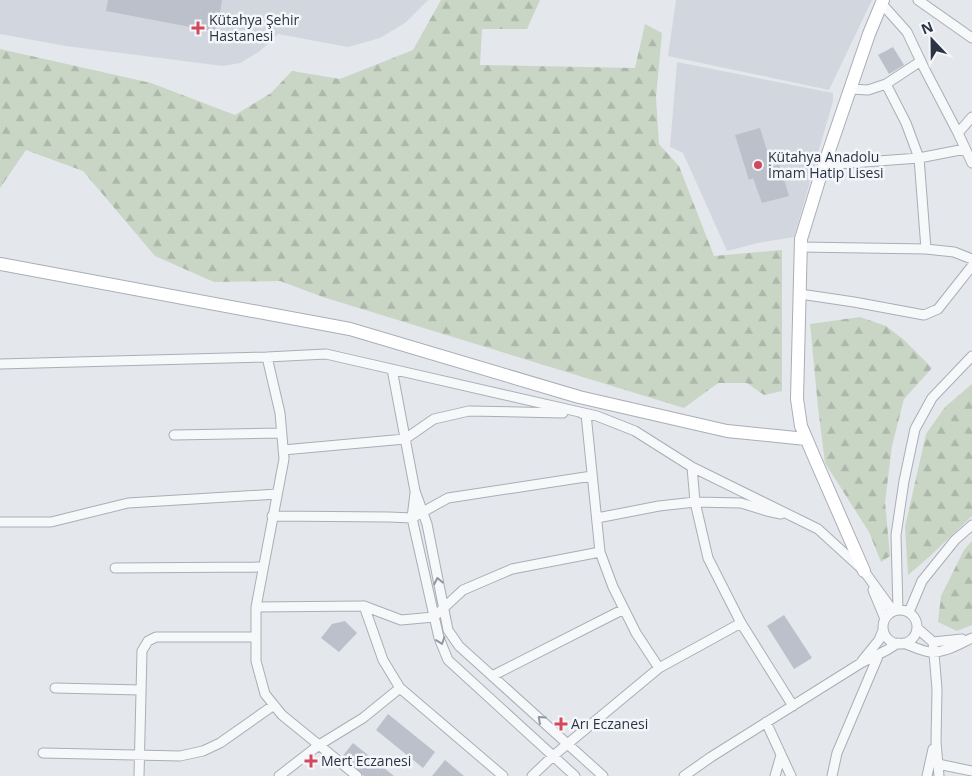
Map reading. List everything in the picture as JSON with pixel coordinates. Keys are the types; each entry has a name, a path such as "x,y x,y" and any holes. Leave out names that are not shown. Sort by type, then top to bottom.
{"street":[{"path":"918,0 972,38"},
{"path":"861,663 880,640 884,619 801,426 797,399 801,239 869,34 883,2 907,32 972,163"},
{"path":"850,89 868,90 886,84 921,61"},
{"path":"886,84 906,123 919,158 926,249"},
{"path":"958,132 972,117"},
{"path":"824,165 919,158 966,148"},
{"path":"801,247 926,249 954,252 972,259"},
{"path":"0,264 350,329 579,397 727,431 806,439"},
{"path":"800,294 924,315 938,309 972,266"},
{"path":"0,364 326,354 597,416 635,431 692,467 818,529 864,571 895,610"},
{"path":"895,610 896,534 904,481 915,429 932,398 972,356"},
{"path":"267,357 280,413 284,459 256,607 256,661 265,694 282,715 357,776"},
{"path":"392,369 415,491 427,524 448,630 459,646 603,776"},
{"path":"283,450 405,439 434,419 469,411 586,414"},
{"path":"586,414 600,552 613,587 636,633 659,668"},
{"path":"174,436 282,433"},
{"path":"692,467 695,502 708,558 741,623 793,706"},
{"path":"272,516 412,518 448,498 592,476"},
{"path":"415,491 412,518 439,638 448,660 575,776"},
{"path":"0,522 52,522 128,503 277,494"},
{"path":"597,518 659,506 695,502 741,503 793,516"},
{"path":"909,612 922,581 956,540 972,525"},
{"path":"256,607 364,606 401,620 434,617 463,590 512,569 600,552"},
{"path":"115,568 263,567"},
{"path":"364,606 383,660 400,688 503,776"},
{"path":"492,676 624,609"},
{"path":"884,619 895,610 909,612 915,619 917,628 933,642 937,689 936,736 939,776"},
{"path":"532,776 568,743 659,668 741,623"},
{"path":"684,776 861,663 912,638 917,628"},
{"path":"883,630 888,639 928,652 950,648 972,638"},
{"path":"138,776 142,651 148,641 156,637 256,637"},
{"path":"933,642 972,638"},
{"path":"826,776 879,654"},
{"path":"55,688 141,690"},
{"path":"281,775 319,745 363,718 400,688"},
{"path":"43,753 180,756 203,751 220,743 274,704"},
{"path":"766,722 791,776"},
{"path":"928,776 936,736"},
{"path":"832,776 837,753"},
{"path":"775,776 781,755"},
{"path":"938,764 972,771"}],"shaded area":[{"name":"Kütahya Şehir Hastanesi","path":"0,0 428,0 405,23 380,38 348,47 278,34 260,51 240,63 223,66 66,46 0,34"},
{"path":"676,0 872,0 829,90 668,56"},
{"path":"677,62 833,93 833,101 794,237 727,251 683,153 670,147"}],"green space":[{"path":"441,0 540,0 527,29 482,29 480,65 635,68 645,24 662,33 656,97 659,144 679,166 714,256 782,250 782,391 764,395 747,383 718,383 684,408 323,297 280,281 214,282 155,256 83,171 26,150 0,188 0,49 151,83 235,115 271,93 292,71 340,79 413,50"},
{"path":"860,317 886,326 904,340 932,368 904,399 892,446 885,502 890,556 881,562 869,532 825,463 810,324"},
{"path":"972,384 972,516 908,575 905,527 926,434 945,407"},
{"path":"972,541 972,625 957,631 938,622 941,596 964,550"}],"building":[{"path":"108,0 222,0 217,32 106,11"},
{"path":"893,47 904,65 889,74 878,55"},
{"name":"Kütahya Anadolu İmam Hatip Lisesi","path":"760,128 772,167 779,164 789,196 762,203 753,178 749,180 735,135"},
{"path":"784,615 812,658 794,669 767,626"},
{"path":"345,621 357,633 339,652 321,638 332,624"},
{"path":"388,714 435,752 423,768 376,730"},
{"path":"353,743 394,776 364,776 341,758"},
{"path":"445,760 464,776 432,776"}],"place":[{"name":"Kütahya Şehir Hastanesi","path":"198,28"},
{"name":"Kütahya Anadolu İmam Hatip Lisesi","path":"758,165"},
{"name":"Arı Eczanesi","path":"561,724"},
{"name":"Mert Eczanesi","path":"311,761"}]}
